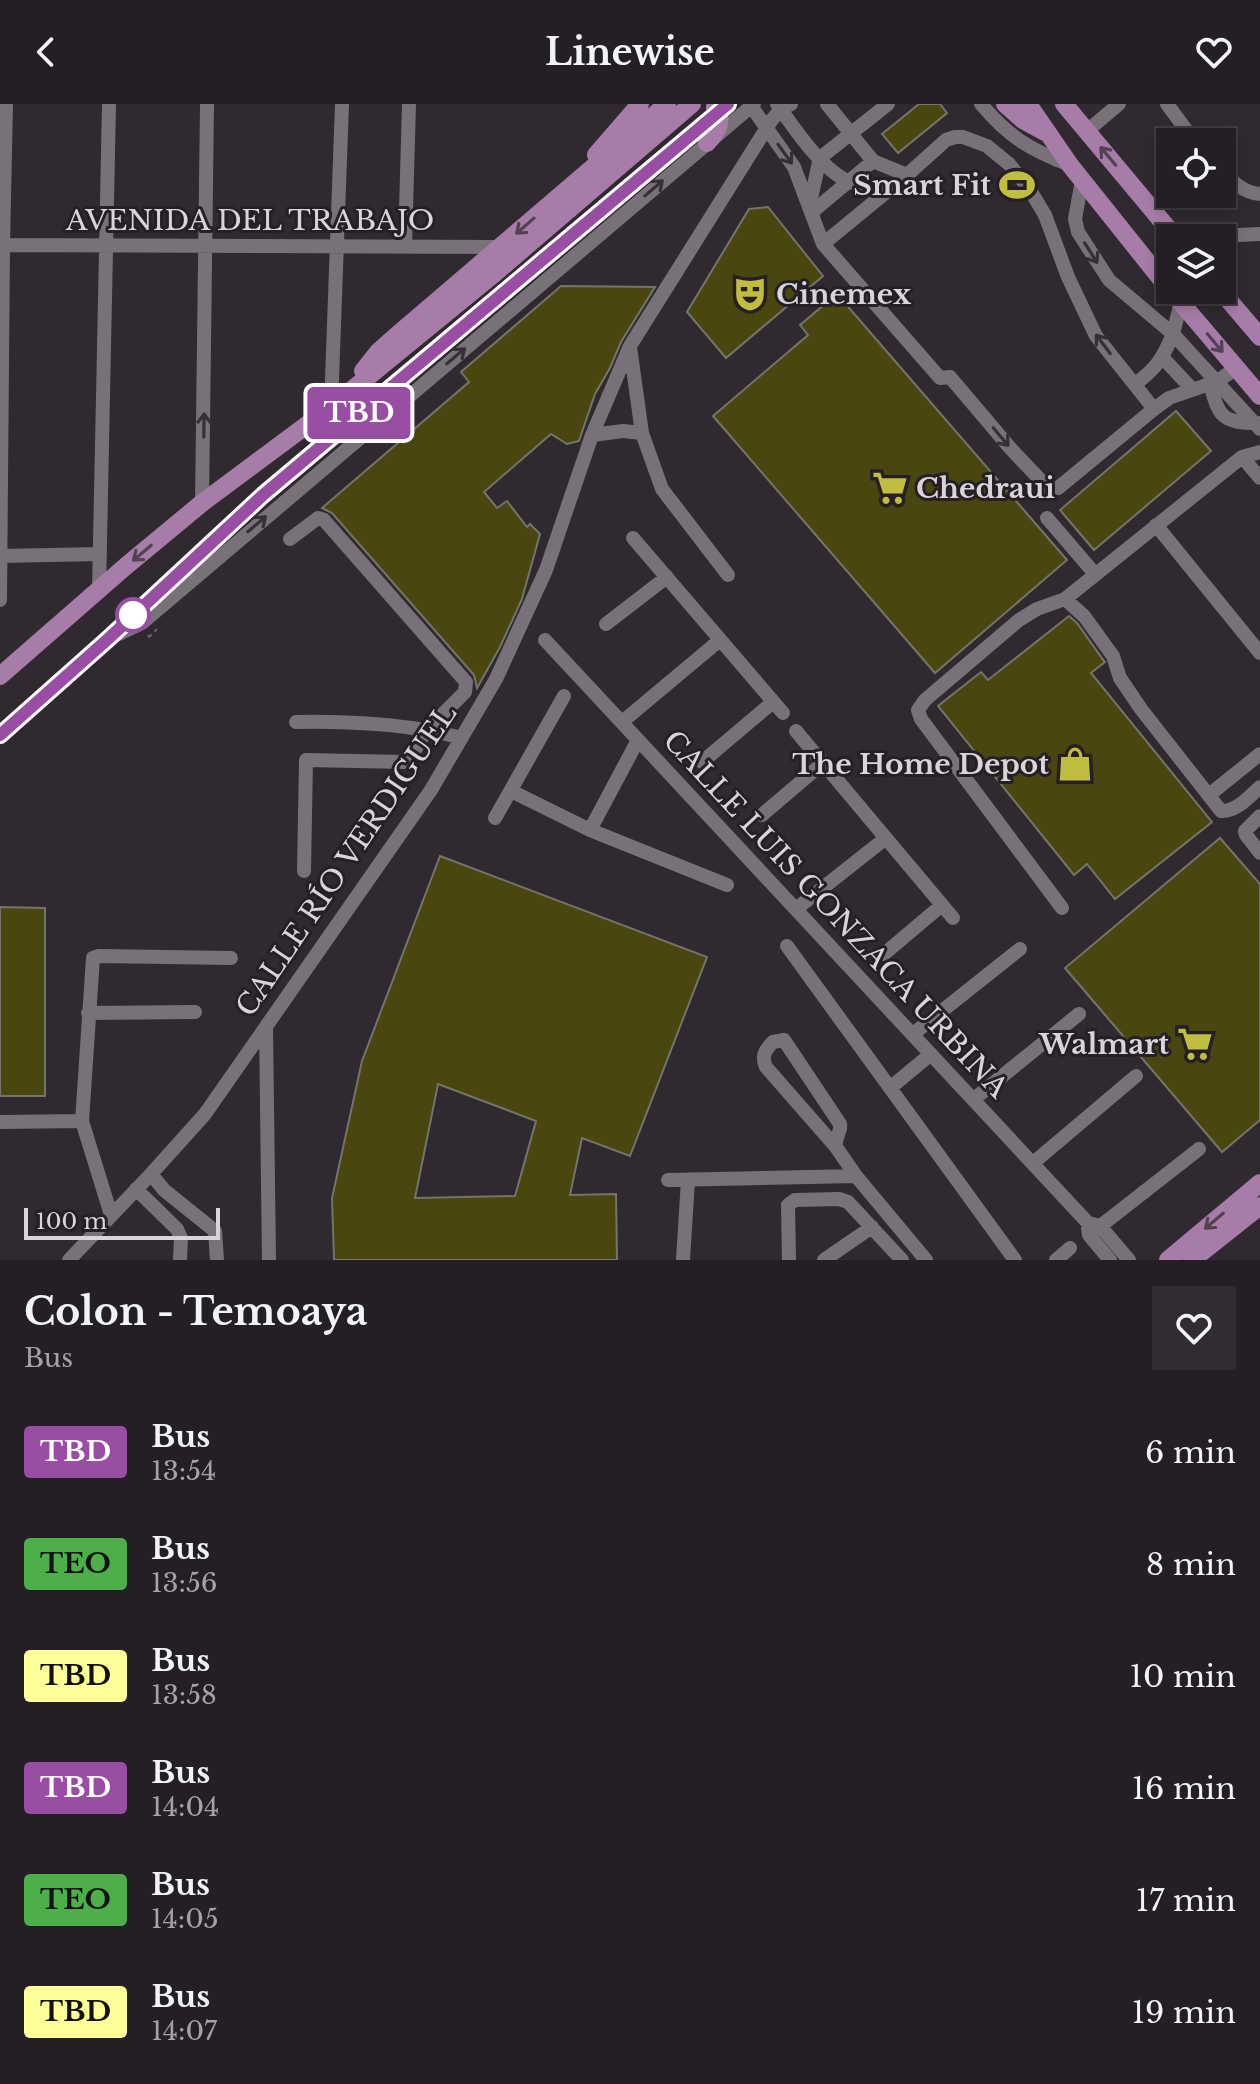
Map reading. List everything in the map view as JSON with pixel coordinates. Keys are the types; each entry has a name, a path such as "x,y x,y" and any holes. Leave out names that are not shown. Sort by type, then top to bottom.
{"main road":[{"path":"583,174 604,144 640,104"},
{"path":"352,390 378,352 667,104"},
{"path":"0,676 202,503 331,407 495,273 692,104"},
{"path":"707,143 720,123 719,113 713,104"},
{"path":"0,735 323,444 728,104"},
{"path":"1005,104 1023,120 1050,136"},
{"path":"1028,104 1070,165 1156,271"},
{"path":"1066,105 1163,224"},
{"path":"1183,304 1260,396"},
{"path":"1232,304 1260,337"},
{"path":"1168,1260 1260,1183"},
{"path":"1204,1256 1260,1206"}],"street":[{"path":"0,600 6,104"},
{"path":"99,591 109,104"},
{"path":"202,503 207,104"},
{"path":"331,407 342,104"},
{"path":"405,246 409,104"},
{"path":"827,104 873,161 907,175"},
{"path":"810,210 820,158 888,104"},
{"path":"981,104 1021,142 1040,154 1070,165"},
{"path":"1087,131 1119,104"},
{"path":"1167,104 1185,128"},
{"path":"108,639 142,623 752,105 794,167 823,244 940,378 950,377 1049,489 1058,488 1169,398 1214,383 1236,368"},
{"path":"783,106 794,129 831,170 849,182 890,189"},
{"name":"CALLE RÍO VERDIGUEL","path":"69,1260 205,1114 431,790 496,679 546,570 592,435 630,346 783,106"},
{"path":"823,244 946,140 963,137 987,146 1009,164 1030,190 1045,215 1068,277 1096,336 1154,409"},
{"path":"810,210 873,161"},
{"path":"1082,180 1075,219 1078,232 1109,280 1173,334 1214,383 1259,425"},
{"path":"1236,183 1260,194"},
{"path":"1236,235 1260,234"},
{"name":"AVENIDA DEL TRABAJO","path":"2,245 500,247"},
{"path":"1135,384 1163,358 1180,304"},
{"path":"630,346 642,433 667,497 728,575"},
{"path":"1163,358 1192,389"},
{"path":"592,435 623,431 642,433"},
{"path":"1062,908 921,719 918,710 925,700 1019,620 1037,609 1065,599 1242,457 1260,452"},
{"path":"1242,457 1260,478"},
{"path":"1047,518 1095,574"},
{"path":"290,539 313,520 324,520 466,682 465,692 426,731 405,762 306,760 304,871"},
{"path":"1156,525 1260,653"},
{"path":"633,538 778,708 702,762"},
{"path":"0,556 100,554"},
{"path":"606,624 667,577"},
{"path":"1065,599 1084,616 1113,656 1120,678 1141,709 1221,811 1233,809 1260,787"},
{"name":"CALLE LUIS GONZACA URBINA","path":"545,640 1092,1228 1129,1260"},
{"path":"622,722 720,640"},
{"path":"495,818 564,696"},
{"path":"296,722 366,724 461,738"},
{"path":"796,731 953,918"},
{"path":"590,830 638,740"},
{"path":"1209,795 1260,754"},
{"path":"762,815 823,763"},
{"path":"511,791 590,830 727,885"},
{"path":"1260,816 1245,831 1260,853"},
{"path":"796,909 886,838"},
{"path":"884,954 942,905"},
{"path":"787,946 1015,1260"},
{"path":"913,1034 1020,949"},
{"path":"111,1215 82,1121 93,958 231,958"},
{"path":"88,1013 195,1012"},
{"path":"974,1099 1079,1014"},
{"path":"266,1027 269,1260"},
{"path":"836,1147 840,1124 784,1040 773,1042 764,1054 766,1067 836,1147 856,1176 926,1260"},
{"path":"890,1088 931,1054"},
{"path":"1033,1163 1136,1076"},
{"path":"0,1122 82,1121"},
{"path":"1092,1228 1199,1149"},
{"path":"151,1174 164,1190 215,1231 217,1260"},
{"path":"668,1180 856,1176"},
{"path":"683,1260 688,1180"},
{"path":"136,1189 177,1229 181,1238 180,1260"},
{"path":"789,1260 788,1205 791,1201 848,1202 899,1257 911,1241"},
{"path":"824,1260 872,1227"},
{"name":"CALLE LUIS GONZACA URBINA","path":"1092,1228 1110,1260"},
{"path":"1056,1260 1070,1248"}],"building":[{"path":"919,104 940,104 947,113 898,153 882,134"},
{"name":"Cinemex","path":"768,207 823,276 726,358 687,312 749,209"},
{"path":"561,286 655,287 621,342 595,394 579,441 567,444 551,434 484,492 497,508 507,501 527,527 530,524 540,534 522,599 477,688 474,675 332,513 322,508 469,382 461,372"},
{"name":"Chedraui","path":"837,294 1067,560 935,673 713,416 808,335 800,325"},
{"path":"1176,411 1211,451 1094,550 1060,510"},
{"name":"The Home Depot","path":"1069,616 1105,662 1091,673 1212,822 1115,899 1087,864 1074,875 938,706 981,672 988,680"},
{"name":"Walmart","path":"1220,838 1260,884 1260,1120 1222,1152 1065,968"},
{"path":"440,856 707,957 630,1156 582,1138 570,1195 616,1194 617,1260 334,1260 332,1198 362,1061","holes":["438,1084 536,1121 515,1196 415,1198"]},
{"path":"0,907 45,908 45,1096 0,1096"}],"bus line":[{"name":"TBD","path":"0,735 263,495 728,104"}],"place":[{"name":"Smart Fit","path":"1017,185"},
{"name":"Cinemex","path":"750,294"},
{"name":"Chedraui","path":"890,488"},
{"name":"The Home Depot","path":"1075,764"},
{"name":"Walmart","path":"1195,1044"}]}
